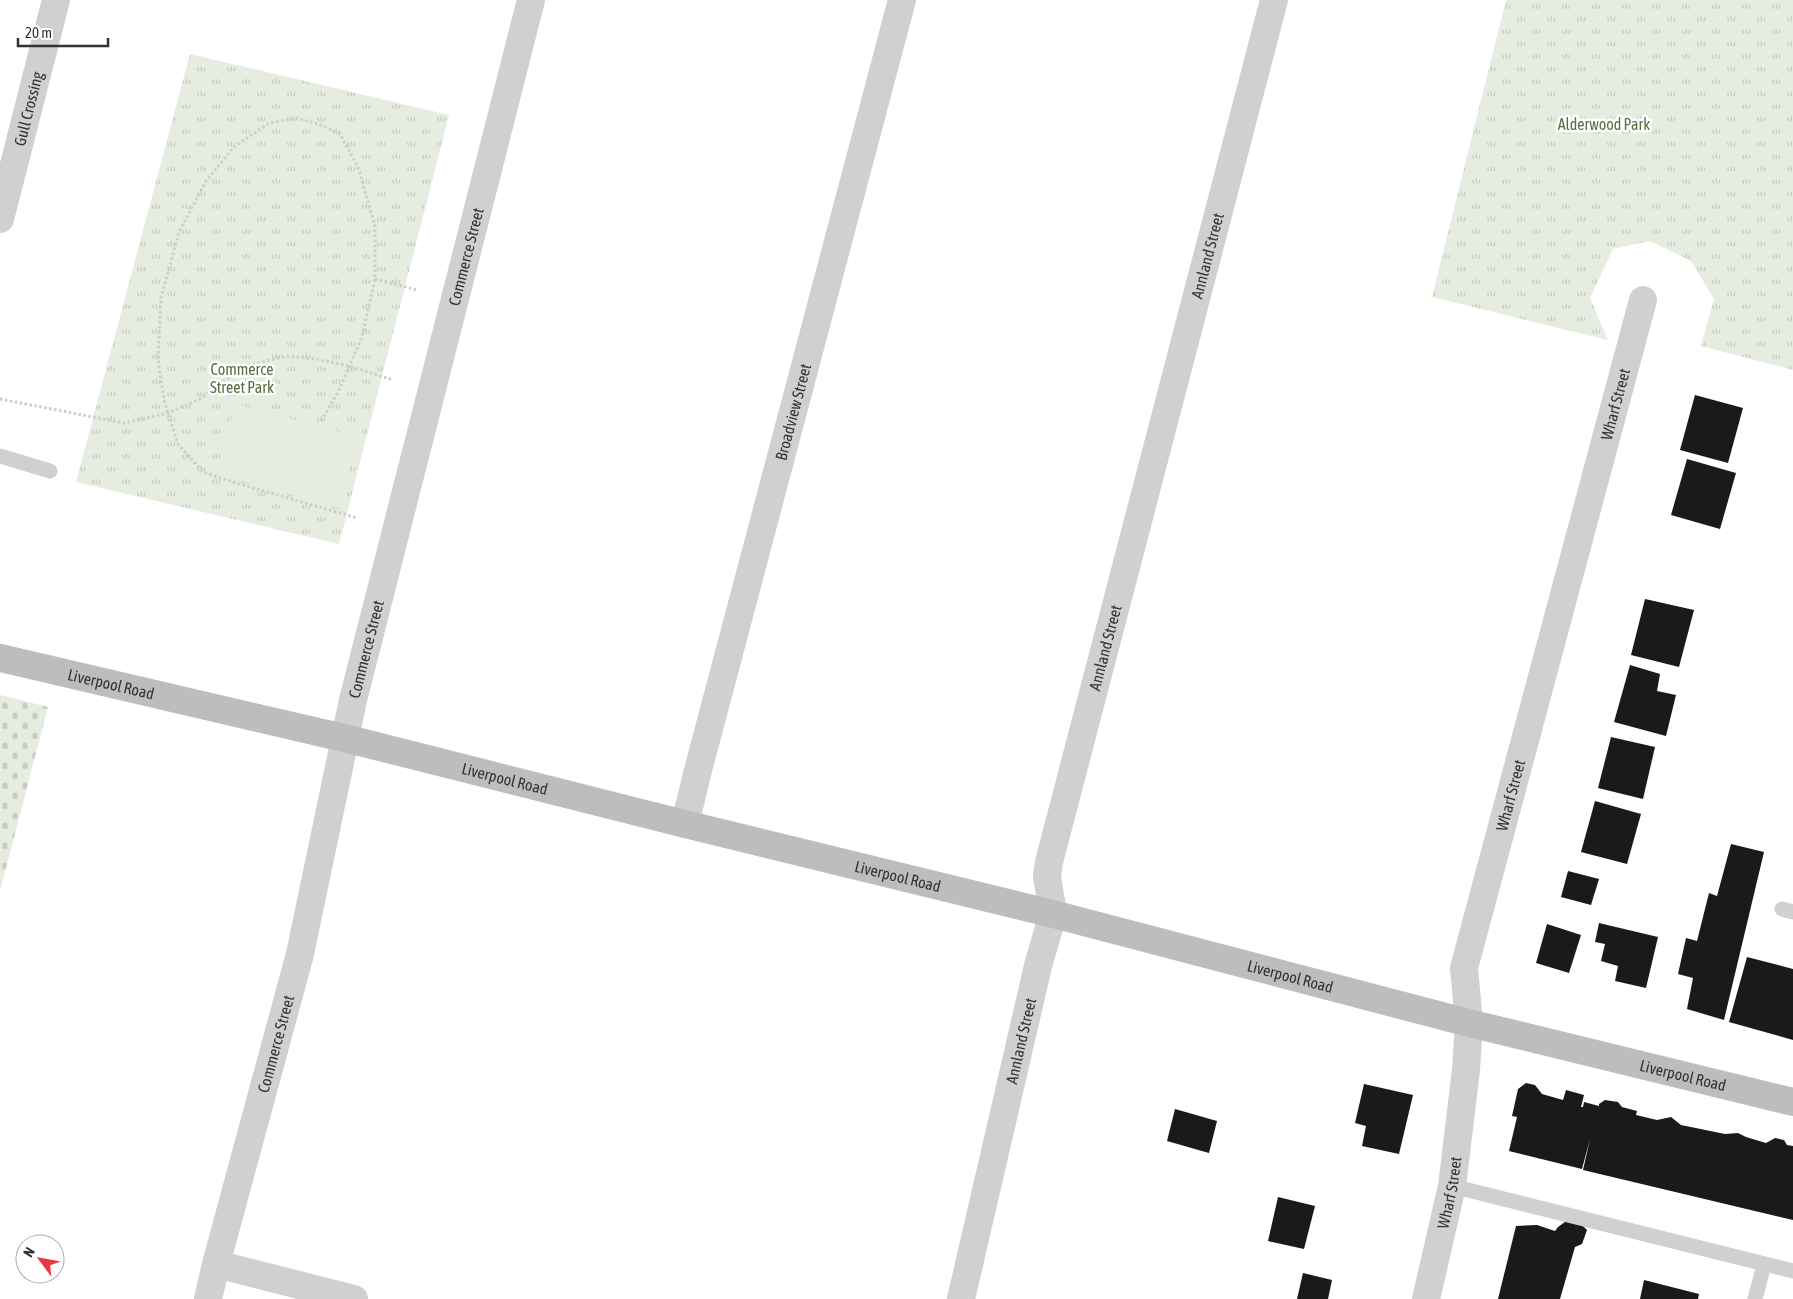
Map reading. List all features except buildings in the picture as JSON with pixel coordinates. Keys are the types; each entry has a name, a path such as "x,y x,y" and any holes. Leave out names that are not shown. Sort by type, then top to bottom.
{"street":[{"name":"Gull Crossing","path":"0,219 56,0"},
{"name":"Commerce Street","path":"208,1299 300,954 344,738 531,0"},
{"name":"Broadview Street","path":"685,824 902,0"},
{"name":"Annland Street","path":"961,1299 1038,966 1053,914 1047,876 1049,862 1274,0"},
{"name":"Wharf Street","path":"1426,1299 1452,1186 1466,1070 1469,1023 1464,968 1643,300"},
{"name":"Liverpool Road","path":"0,658 344,738 1053,914 1469,1023 1793,1102"},
{"path":"216,1264 354,1299"}],"lane":[{"path":"0,456 50,471"},
{"path":"1452,1186 1793,1271"},
{"path":"1756,1299 1764,1265"}],"path":[{"path":"322,421 337,394 362,337 374,279 375,226 358,167 340,134 321,124 297,118 269,123 234,147 206,181 179,232 161,298 158,359 164,400 178,444 203,472 357,518"},
{"path":"374,279 417,290"},
{"path":"0,399 124,423 168,413 200,399 245,366 287,356 316,359 348,366 393,380"}],"green space":[{"name":"Alderwood Park","path":"1506,0 1793,0 1793,370 1701,346 1714,299 1691,261 1650,241 1613,249 1590,298 1608,340 1432,297"},
{"name":"Commerce Street Park","path":"190,54 449,115 339,544 76,482"},
{"path":"235,404 357,436 340,508 217,474"},
{"path":"0,695 48,707 0,891"}]}
